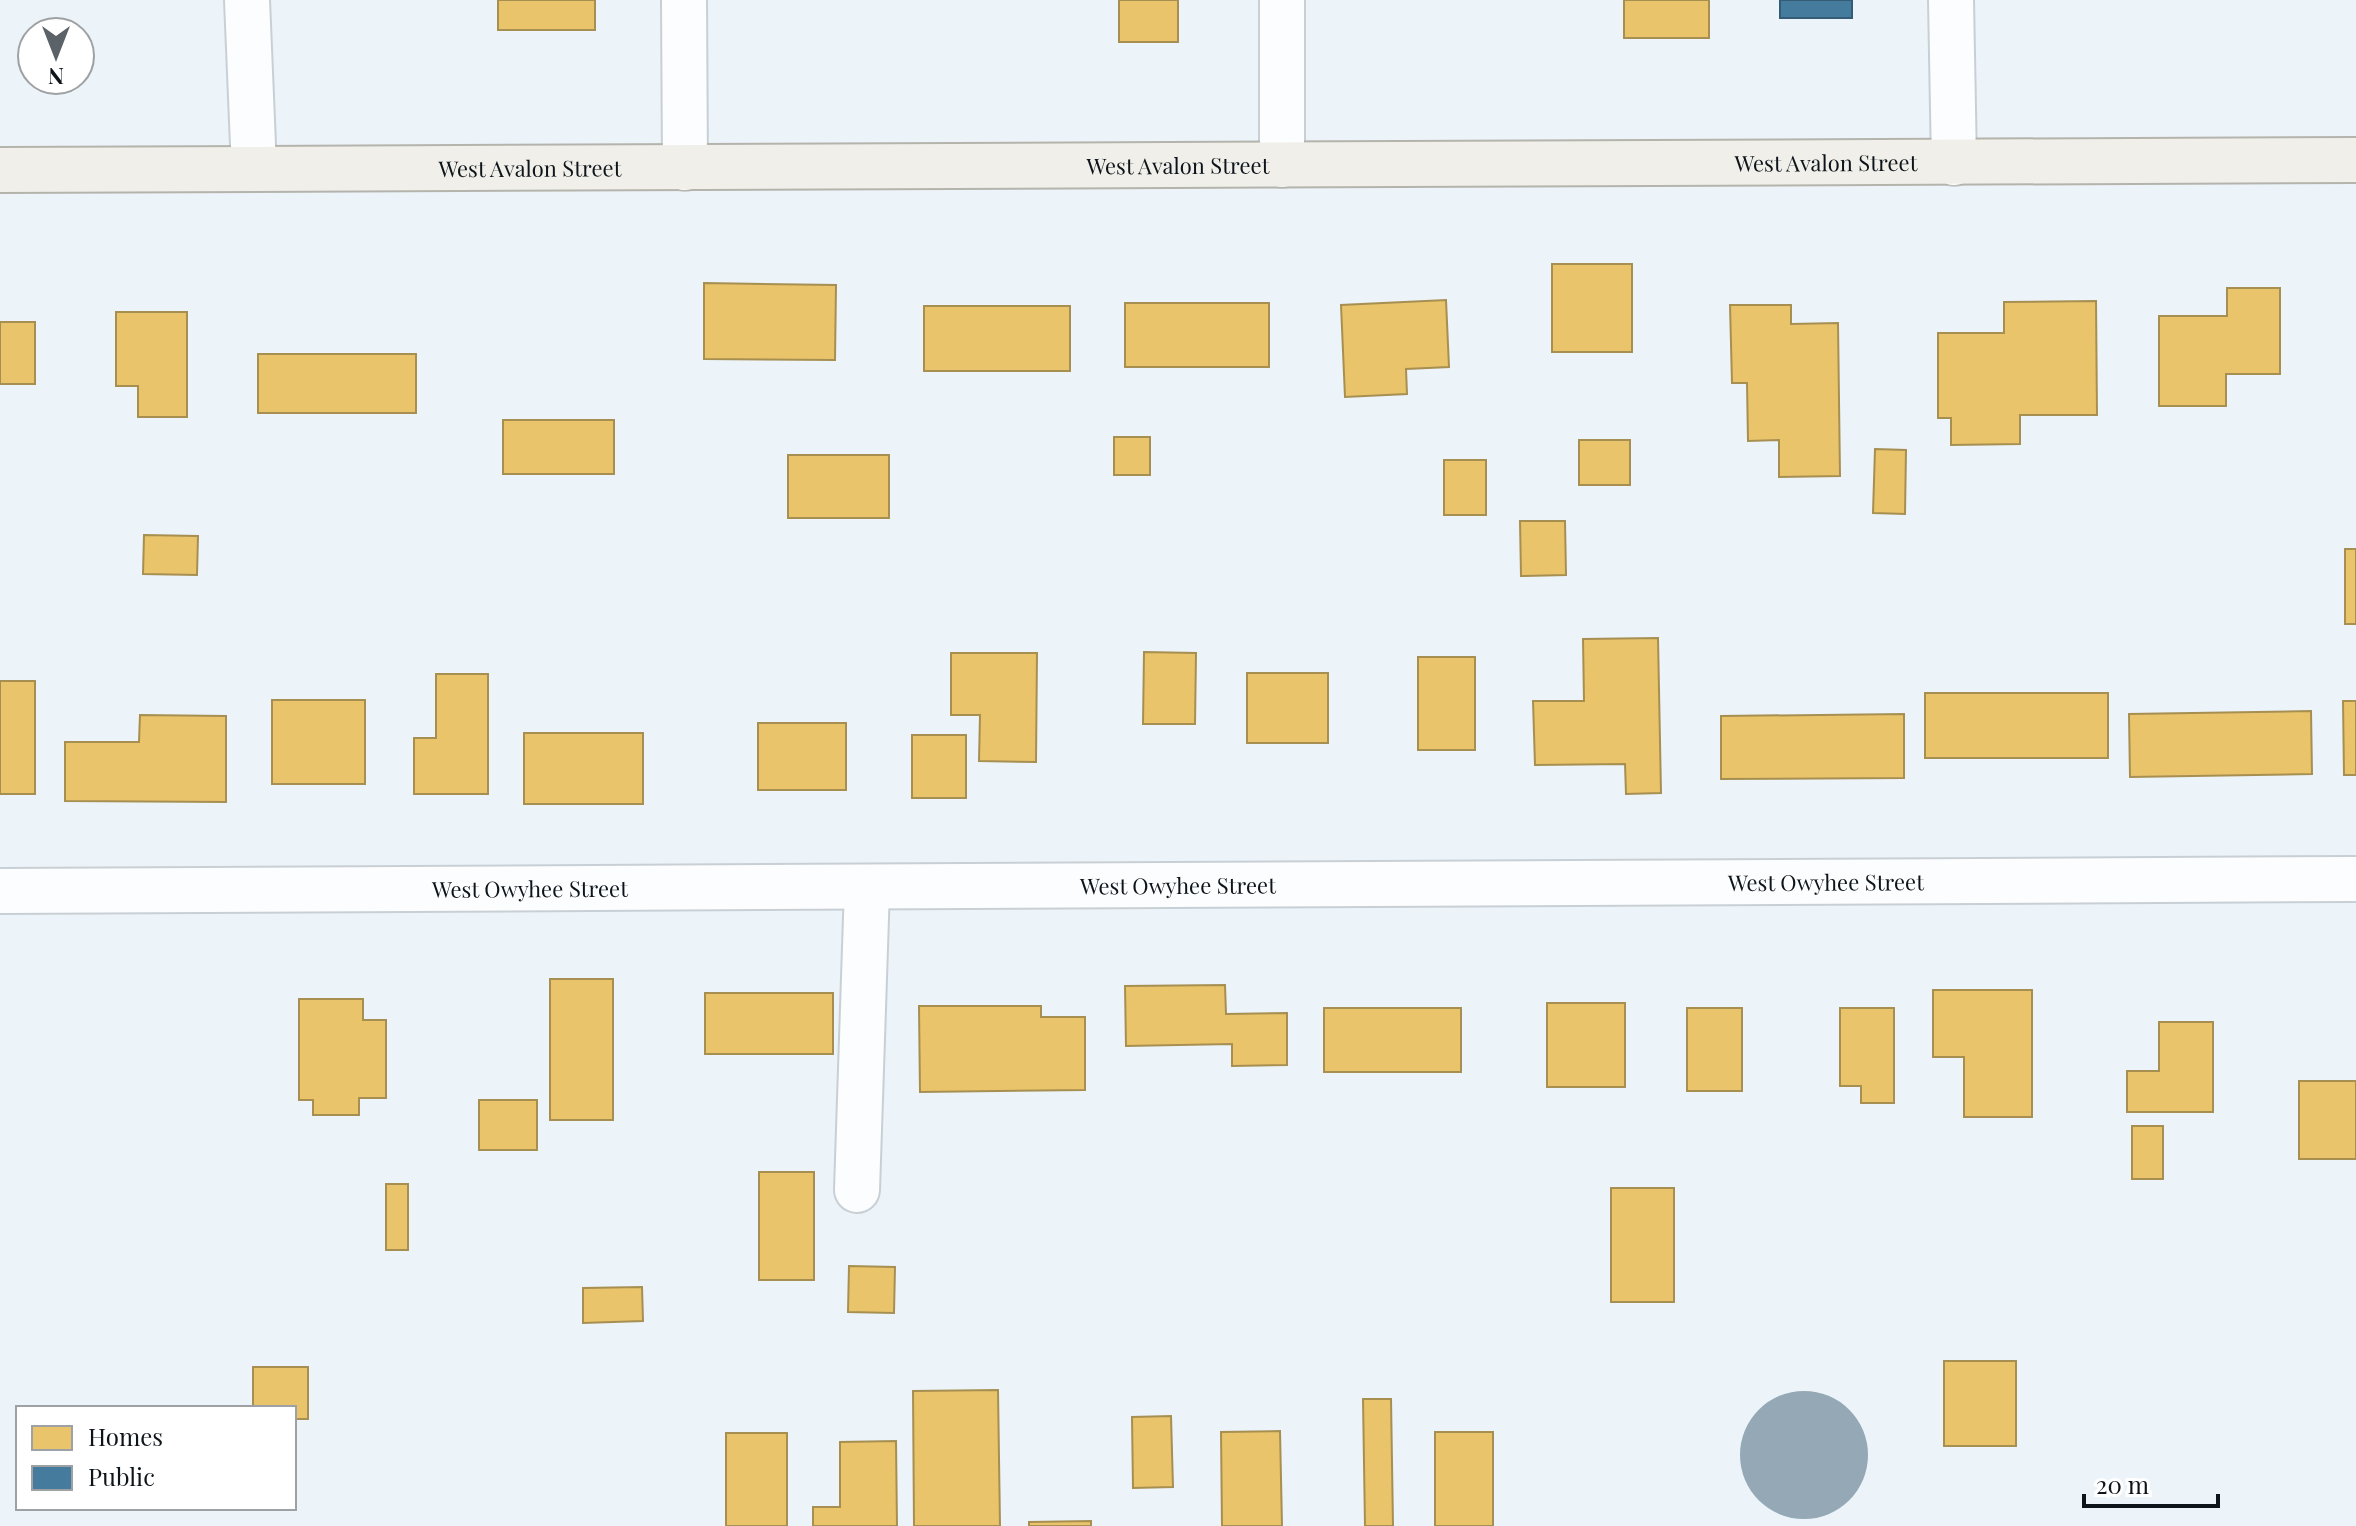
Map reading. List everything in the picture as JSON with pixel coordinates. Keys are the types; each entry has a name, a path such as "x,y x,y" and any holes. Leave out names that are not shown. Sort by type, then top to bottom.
{"main road":[{"name":"West Avalon Street","path":"0,170 2356,160"}],"street":[{"path":"247,0 254,169"},
{"path":"684,0 685,168"},
{"path":"1282,0 1282,165"},
{"path":"1951,0 1954,163"},
{"name":"West Owyhee Street","path":"0,891 2356,879"},
{"path":"857,1190 867,887"}],"building: Homes":[{"path":"498,0 595,0 595,30 498,30"},
{"path":"1119,0 1178,0 1178,42 1119,42"},
{"path":"1624,0 1709,0 1709,38 1624,38"},
{"path":"1552,264 1632,264 1632,352 1552,352"},
{"path":"704,283 836,285 835,360 704,359"},
{"path":"2227,288 2280,288 2280,374 2226,374 2226,406 2159,406 2159,316 2227,316"},
{"path":"1446,300 1449,367 1406,369 1407,394 1345,397 1341,305"},
{"path":"2096,301 2097,415 2020,415 2020,444 1951,445 1951,418 1938,418 1938,333 2004,333 2004,302"},
{"path":"1125,303 1269,303 1269,367 1125,367"},
{"path":"1730,305 1791,305 1791,324 1838,323 1840,476 1779,477 1779,440 1748,441 1747,383 1732,383"},
{"path":"924,306 1070,306 1070,371 924,371"},
{"path":"116,312 187,312 187,417 138,417 138,386 116,386"},
{"path":"0,322 35,322 35,384 0,384"},
{"path":"258,354 416,354 416,413 258,413"},
{"path":"503,420 614,420 614,474 503,474"},
{"path":"1114,437 1150,437 1150,475 1114,475"},
{"path":"1579,440 1630,440 1630,485 1579,485"},
{"path":"1875,449 1906,450 1905,514 1873,513"},
{"path":"788,455 889,455 889,518 788,518"},
{"path":"1444,460 1486,460 1486,515 1444,515"},
{"path":"1520,521 1565,521 1566,575 1521,576"},
{"path":"144,535 198,536 197,575 143,574"},
{"path":"2345,549 2356,549 2356,624 2345,624"},
{"path":"1658,638 1661,793 1626,794 1625,764 1535,765 1533,701 1584,701 1583,639"},
{"path":"1144,652 1196,653 1195,724 1143,724"},
{"path":"951,653 1037,653 1036,762 979,761 980,715 951,715"},
{"path":"1418,657 1475,657 1475,750 1418,750"},
{"path":"1247,673 1328,673 1328,743 1247,743"},
{"path":"436,674 488,674 488,794 414,794 414,738 436,738"},
{"path":"0,681 35,681 35,794 0,794"},
{"path":"1925,693 2108,693 2108,758 1925,758"},
{"path":"272,700 365,700 365,784 272,784"},
{"path":"2343,701 2356,701 2356,775 2344,775"},
{"path":"2311,711 2312,774 2130,777 2129,714"},
{"path":"1904,714 1904,778 1721,779 1721,716"},
{"path":"140,715 226,716 226,802 65,801 65,742 139,742"},
{"path":"758,723 846,723 846,790 758,790"},
{"path":"524,733 643,733 643,804 524,804"},
{"path":"912,735 966,735 966,798 912,798"},
{"path":"550,979 613,979 613,1120 550,1120"},
{"path":"1225,985 1226,1014 1287,1013 1287,1065 1232,1066 1232,1044 1126,1046 1125,986"},
{"path":"1933,990 2032,990 2032,1117 1964,1117 1964,1057 1933,1057"},
{"path":"705,993 833,993 833,1054 705,1054"},
{"path":"299,999 363,999 363,1020 386,1020 386,1098 359,1098 359,1115 313,1115 313,1100 299,1100"},
{"path":"1547,1003 1625,1003 1625,1087 1547,1087"},
{"path":"919,1006 1041,1006 1041,1017 1085,1017 1085,1090 920,1092"},
{"path":"1324,1008 1461,1008 1461,1072 1324,1072"},
{"path":"1687,1008 1742,1008 1742,1091 1687,1091"},
{"path":"1840,1008 1894,1008 1894,1103 1861,1103 1861,1086 1840,1086"},
{"path":"2159,1022 2213,1022 2213,1112 2127,1112 2127,1071 2159,1071"},
{"path":"2299,1081 2356,1081 2356,1159 2299,1159"},
{"path":"479,1100 537,1100 537,1150 479,1150"},
{"path":"2132,1126 2163,1126 2163,1179 2132,1179"},
{"path":"759,1172 814,1172 814,1280 759,1280"},
{"path":"386,1184 408,1184 408,1250 386,1250"},
{"path":"1611,1188 1674,1188 1674,1302 1611,1302"},
{"path":"849,1266 895,1267 894,1313 848,1312"},
{"path":"642,1287 643,1321 583,1323 583,1288"},
{"path":"1944,1361 2016,1361 2016,1446 1944,1446"},
{"path":"253,1367 308,1367 308,1419 296,1419 296,1406 253,1406"},
{"path":"998,1390 1000,1526 914,1526 913,1391"},
{"path":"1363,1399 1391,1399 1393,1526 1365,1526"},
{"path":"1171,1416 1173,1487 1133,1488 1132,1417"},
{"path":"1280,1431 1282,1526 1222,1526 1221,1432"},
{"path":"1435,1432 1493,1432 1493,1526 1435,1526"},
{"path":"726,1433 787,1433 787,1526 726,1526"},
{"path":"896,1441 897,1526 813,1526 813,1507 840,1507 840,1442"},
{"path":"1091,1521 1091,1526 1029,1526 1029,1522"}],"building: Public":[{"path":"1780,0 1852,0 1852,18 1780,18"}],"building: Other":[{"path":"1804,1391 1828,1396 1849,1410 1863,1431 1868,1455 1863,1479 1849,1500 1828,1514 1804,1519 1780,1514 1759,1500 1745,1479 1740,1455 1745,1431 1759,1410 1780,1396"}]}
